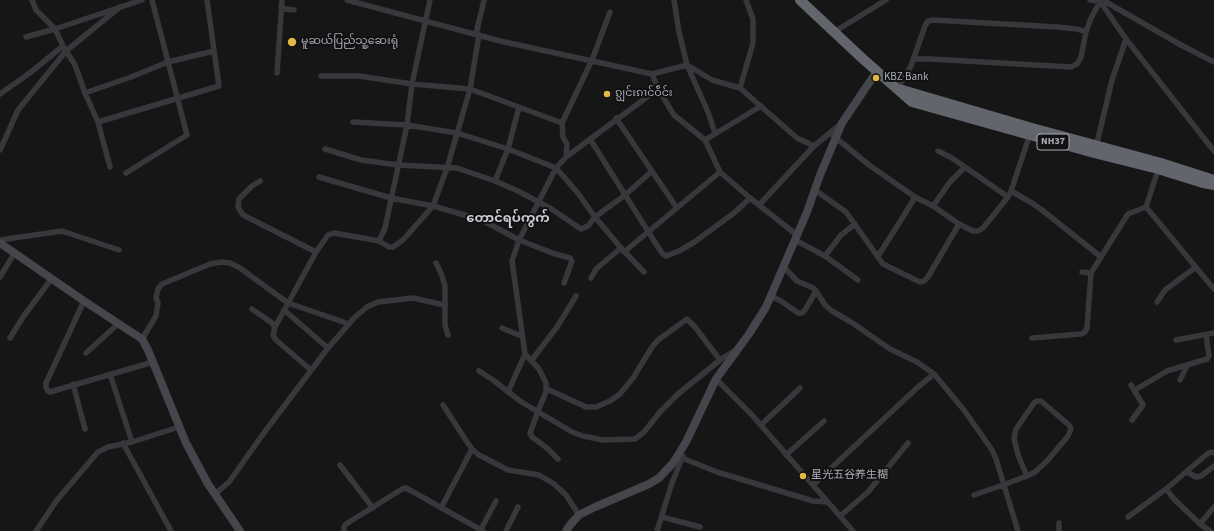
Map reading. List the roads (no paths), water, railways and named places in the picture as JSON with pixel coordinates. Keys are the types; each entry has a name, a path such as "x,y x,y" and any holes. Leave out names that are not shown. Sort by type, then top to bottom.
{"highway":[{"name":"NH37","path":"800,0 877,72 898,89 1031,132 1214,180"},
{"name":"NH37","path":"1160,166 1203,184 1214,185"}],"street":[{"path":"32,0 36,10 55,29 64,49 75,65 85,93 98,122 110,167"},
{"path":"26,37 142,0"},
{"path":"126,173 187,135 152,0"},
{"path":"98,122 219,86 207,0"},
{"path":"277,73 282,0"},
{"path":"347,0 478,35 652,74 687,65 712,80 740,88 797,138 814,146"},
{"path":"379,241 385,228 407,125 412,84 430,0"},
{"path":"311,370 276,340 273,335 275,327 316,252 328,235 334,233 379,241 389,247 396,245 403,240 433,206 447,168 470,89 484,0"},
{"path":"674,0 679,32 687,65 715,133"},
{"path":"740,88 753,43 753,19 746,0"},
{"path":"834,32 886,0"},
{"path":"1090,0 1100,0 1106,2 1214,62"},
{"path":"914,60 930,59 1071,67 1077,64 1081,57 1086,32 1100,0"},
{"path":"1100,0 1126,39 1214,152"},
{"path":"0,94 120,7"},
{"path":"281,7 294,10"},
{"path":"566,157 567,144 563,137 562,123 592,60 610,12"},
{"path":"898,89 914,60 928,21 933,20 1057,27 1077,29 1086,32"},
{"path":"1095,149 1112,80 1126,39"},
{"path":"0,150 18,110 64,49"},
{"path":"85,93 168,62 214,51"},
{"path":"566,531 579,515 649,484 659,478 686,442 716,379 739,348 766,307 816,190 833,136 877,72"},
{"path":"652,74 658,89 674,115 705,140 720,172 796,238 858,280"},
{"path":"321,76 358,76 412,84 470,89 562,123"},
{"path":"558,459 547,448 532,437 531,431 547,389 544,378 525,354 521,336 512,261 519,240 556,168 566,157 616,118 658,89"},
{"path":"705,140 761,106"},
{"path":"494,181 508,149 519,107"},
{"path":"616,118 651,172 677,208"},
{"path":"353,122 407,125 457,133 508,149 556,168 577,192 622,250 644,272"},
{"path":"833,136 869,165 914,197 933,206 959,224 973,231 978,231 983,228 1011,192 1031,132"},
{"path":"759,205 814,146 833,136"},
{"path":"590,139 648,232 662,253 666,256 693,243 734,213 750,198"},
{"path":"325,149 361,160 398,165 456,168 518,191 538,203 550,208 581,229 588,226 595,217 625,195 651,172"},
{"path":"938,151 952,158 1008,197"},
{"path":"1032,338 1082,334 1085,332 1091,273 1128,214 1146,207 1160,166"},
{"path":"933,206 950,182 965,167"},
{"path":"592,278 596,269 648,232 720,172"},
{"path":"319,177 391,198 433,206 482,220 519,240 571,259 572,261 564,283"},
{"path":"260,181 238,199 238,207 244,215 316,252"},
{"path":"816,190 846,212 883,264 920,282 924,281 959,224"},
{"path":"1011,192 1042,210 1101,258"},
{"path":"878,256 914,197"},
{"path":"1146,207 1214,289"},
{"path":"824,256 841,235 855,224"},
{"path":"0,240 62,231 119,250"},
{"path":"0,243 142,339 153,362 179,427 200,470 240,531"},
{"path":"0,277 15,252"},
{"path":"142,339 156,316 158,303 156,298 158,289 162,284 210,264 221,262 230,263 240,268 288,303 349,324"},
{"path":"436,263 445,286 445,326 448,334"},
{"path":"783,266 797,281 813,288 825,305 832,311 890,348 917,362 934,374 964,410 992,450 1018,531"},
{"path":"1157,302 1165,290 1196,267"},
{"path":"1082,272 1091,273"},
{"path":"10,338 23,316 52,278"},
{"path":"770,296 782,301 798,314 805,310 816,291"},
{"path":"531,360 557,326 576,296"},
{"path":"215,494 229,482 328,348 367,306 378,302 413,298 444,305"},
{"path":"84,301 46,383 46,388 50,392 73,384 153,362"},
{"path":"252,309 272,323 275,327"},
{"path":"284,310 328,348"},
{"path":"547,389 586,407 596,407 610,401 620,394 633,378 658,340 686,319 695,327 720,360"},
{"path":"86,353 119,323"},
{"path":"502,328 521,336"},
{"path":"1176,340 1214,333"},
{"path":"1135,390 1167,372 1207,359 1209,356 1206,335"},
{"path":"479,371 520,401 572,432 603,440 634,439 644,432 660,412 678,394 720,360 739,348"},
{"path":"508,392 525,354"},
{"path":"1180,380 1188,366"},
{"path":"110,374 132,442"},
{"path":"813,486 918,387 934,374"},
{"path":"716,379 761,426 853,531"},
{"path":"73,384 86,429"},
{"path":"1131,385 1143,405 1132,420"},
{"path":"761,426 800,388"},
{"path":"974,496 1026,476 1035,472 1047,461 1068,436 1071,428 1041,401 1034,403 1016,429 1014,438 1018,455 1026,476"},
{"path":"444,405 472,449 479,455 508,470 539,475 554,484 566,495 579,515"},
{"path":"786,455 824,421"},
{"path":"36,531 56,500 98,452 108,446 132,442 179,427"},
{"path":"657,531 686,442"},
{"path":"123,443 171,531"},
{"path":"840,516 868,492 908,443"},
{"path":"441,508 472,449"},
{"path":"1128,517 1166,489 1207,454 1211,452 1214,453"},
{"path":"682,458 717,472 783,492 813,501 828,502"},
{"path":"340,465 373,508"},
{"path":"1186,472 1196,476 1201,476 1212,470"},
{"path":"343,530 346,524 402,488 406,488 481,531 496,501"},
{"path":"1166,489 1174,499 1200,524 1210,531"},
{"path":"506,531 518,507"},
{"path":"1200,524 1214,507"},
{"path":"662,517 700,527"},
{"path":"1059,523 1059,531"}],"place":[{"name":"မူဆယ်ပြည်သူ့ဆေးရုံ","path":"292,42"},
{"name":"KBZ Bank","path":"876,78"},
{"name":"ၵျွင်းၵၢင်ဝဵင်း","path":"607,94"},
{"name":"星光五谷养生糊","path":"803,476"}],"district":[{"name":"တောင်ရပ်ကွက်","path":"508,219"}]}
